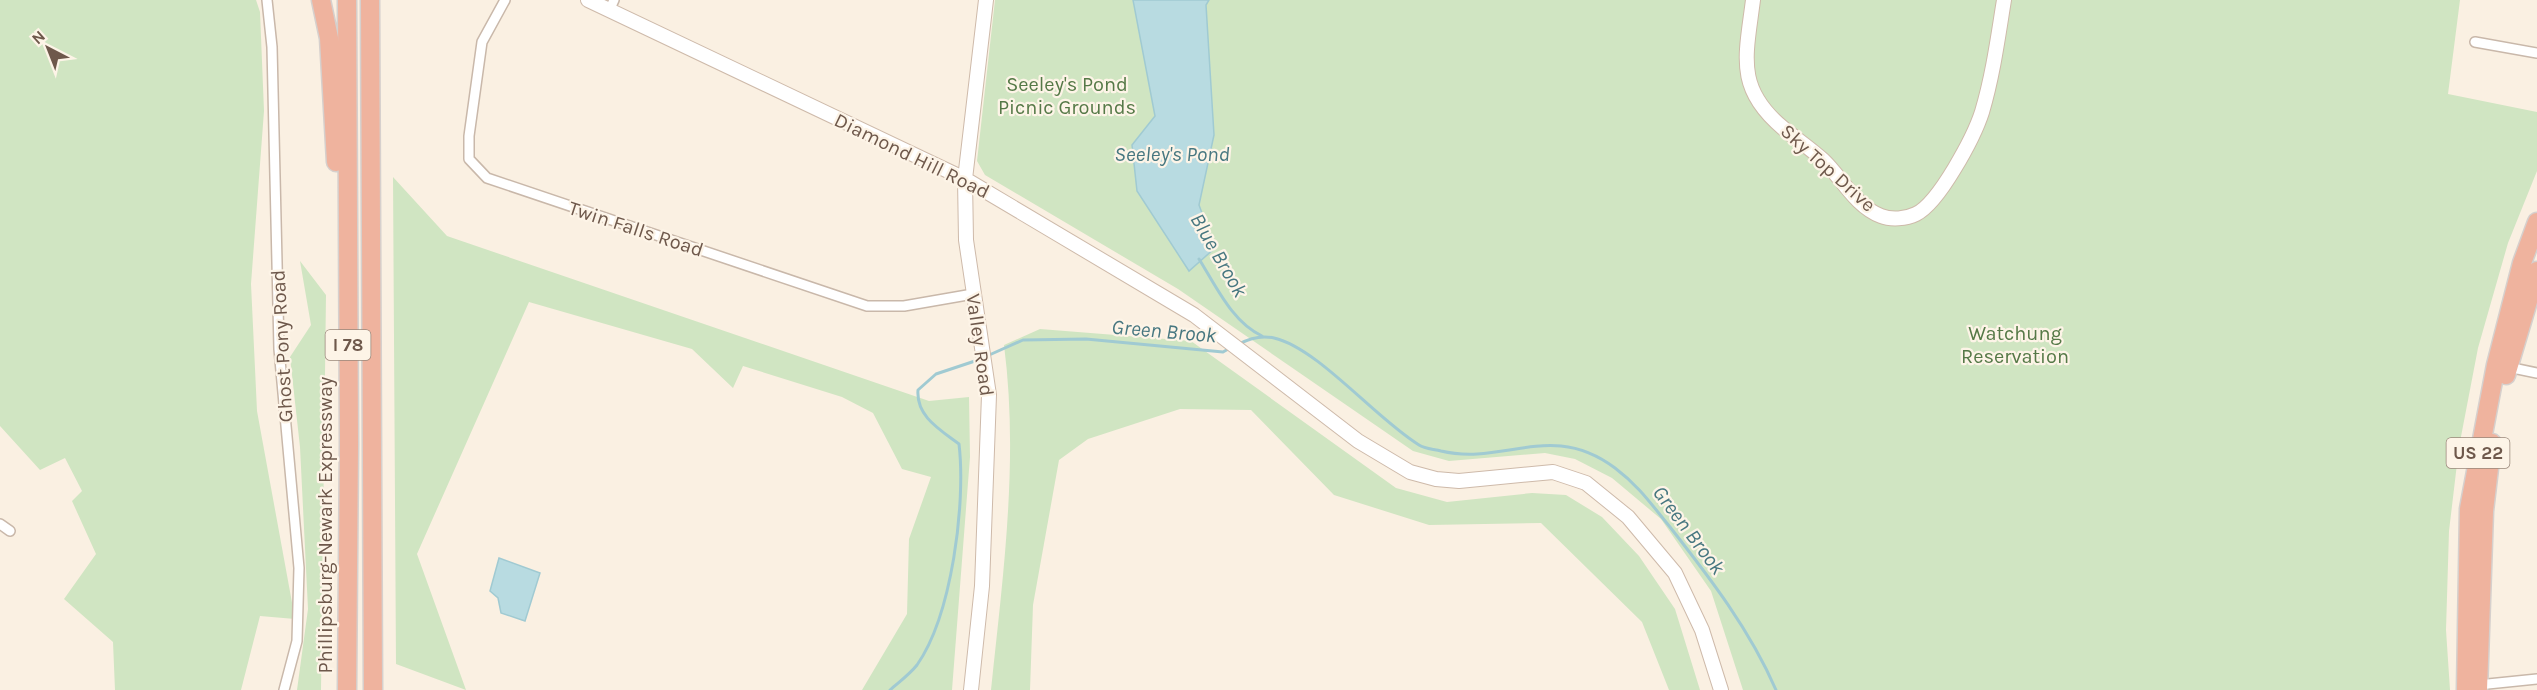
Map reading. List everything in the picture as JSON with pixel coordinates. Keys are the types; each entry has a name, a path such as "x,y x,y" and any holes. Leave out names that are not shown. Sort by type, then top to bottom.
{"highway":[{"path":"321,0 330,60 338,213 348,265"},
{"name":"Phillipsburg-Newark Expressway","path":"347,0 347,690"},
{"name":"I 78","path":"370,0 374,690"},
{"name":"US 22","path":"2474,688 2469,509 2496,365 2522,263 2537,222"},
{"name":"US 22","path":"2474,688 2484,512 2497,417 2508,367 2537,271"}],"main road":[{"name":"Diamond Hill Road","path":"588,0 611,5 965,179 1175,303 1358,441 1410,472 1436,479 1459,481 1553,472 1575,478 1598,490 1628,517 1675,573 1702,630 1721,690"},
{"name":"Valley Road","path":"971,690 982,586 989,395 987,369 966,240 965,179 986,0"},
{"name":"Sky Top Drive","path":"1753,0 1746,67 1751,90 1763,109 1823,160 1865,208 1882,217 1898,219 1916,214 1932,201 1969,140 1981,115 1989,85 2004,0"}],"street":[{"name":"Ghost Pony Road","path":"267,0 272,47 279,349 299,568 297,641 284,690"},
{"name":"Twin Falls Road","path":"505,0 482,42 469,136 470,159 487,178 867,306 904,306 973,294"},
{"path":"2475,42 2537,53"},
{"path":"2508,367 2537,373"},
{"path":"0,524 10,531"},
{"path":"2474,688 2537,679"}],"green space":[{"path":"0,0 256,0 260,12 264,111 251,284 257,411 295,619 260,616 241,690 115,690 113,642 64,599 96,554 72,501 82,491 65,458 40,470 0,426"},
{"name":"Watchung Reservation","path":"995,0 2460,0 2448,94 2537,112 2537,171 2508,243 2478,348 2459,447 2449,531 2446,630 2450,690 1743,690 1711,591 1661,519 1612,478 1575,459 1545,453 1449,461 1413,451 1178,289 985,175 977,161"},
{"path":"393,177 447,236 929,401 969,397 970,457 952,690 862,690 907,614 909,539 931,477 902,469 873,413 842,397 743,366 733,388 692,349 529,302 417,554 466,690 396,664"},
{"path":"300,261 326,295 321,690 297,690 308,609 300,447 290,357 311,325"},
{"path":"1040,329 1191,341 1396,488 1447,502 1532,493 1566,495 1602,517 1639,556 1675,609 1700,690 1669,690 1642,622 1541,523 1429,525 1334,495 1251,410 1180,409 1088,439 1059,460 1033,605 1030,690 991,690 1008,518 1010,474 1008,388 1004,345"}],"water":[{"name":"Seeley's Pond","path":"1133,0 1209,0 1206,5 1214,135 1199,205 1215,248 1189,271 1137,191 1132,145 1155,116"},
{"path":"499,558 540,573 525,621 501,613 498,598 490,591"}],"waterway":[{"name":"Blue Brook","path":"1199,259 1233,313 1251,330 1262,336"},
{"name":"Green Brook","path":"1239,344 1260,337 1274,338 1291,344 1328,369 1384,419 1424,447 1464,454 1549,445 1570,447 1592,454 1615,468 1645,496 1714,585 1754,646 1776,690"},
{"name":"Green Brook","path":"987,356 1023,340 1086,339 1223,352 1230,348"},
{"name":"Green Brook","path":"890,690 917,665 929,644 948,589 958,527 961,468 959,444 925,415 918,399 918,390 936,374 978,360"}],"park label":[{"name":"Seeley's Pond Picnic Grounds","path":"1067,96"}]}
